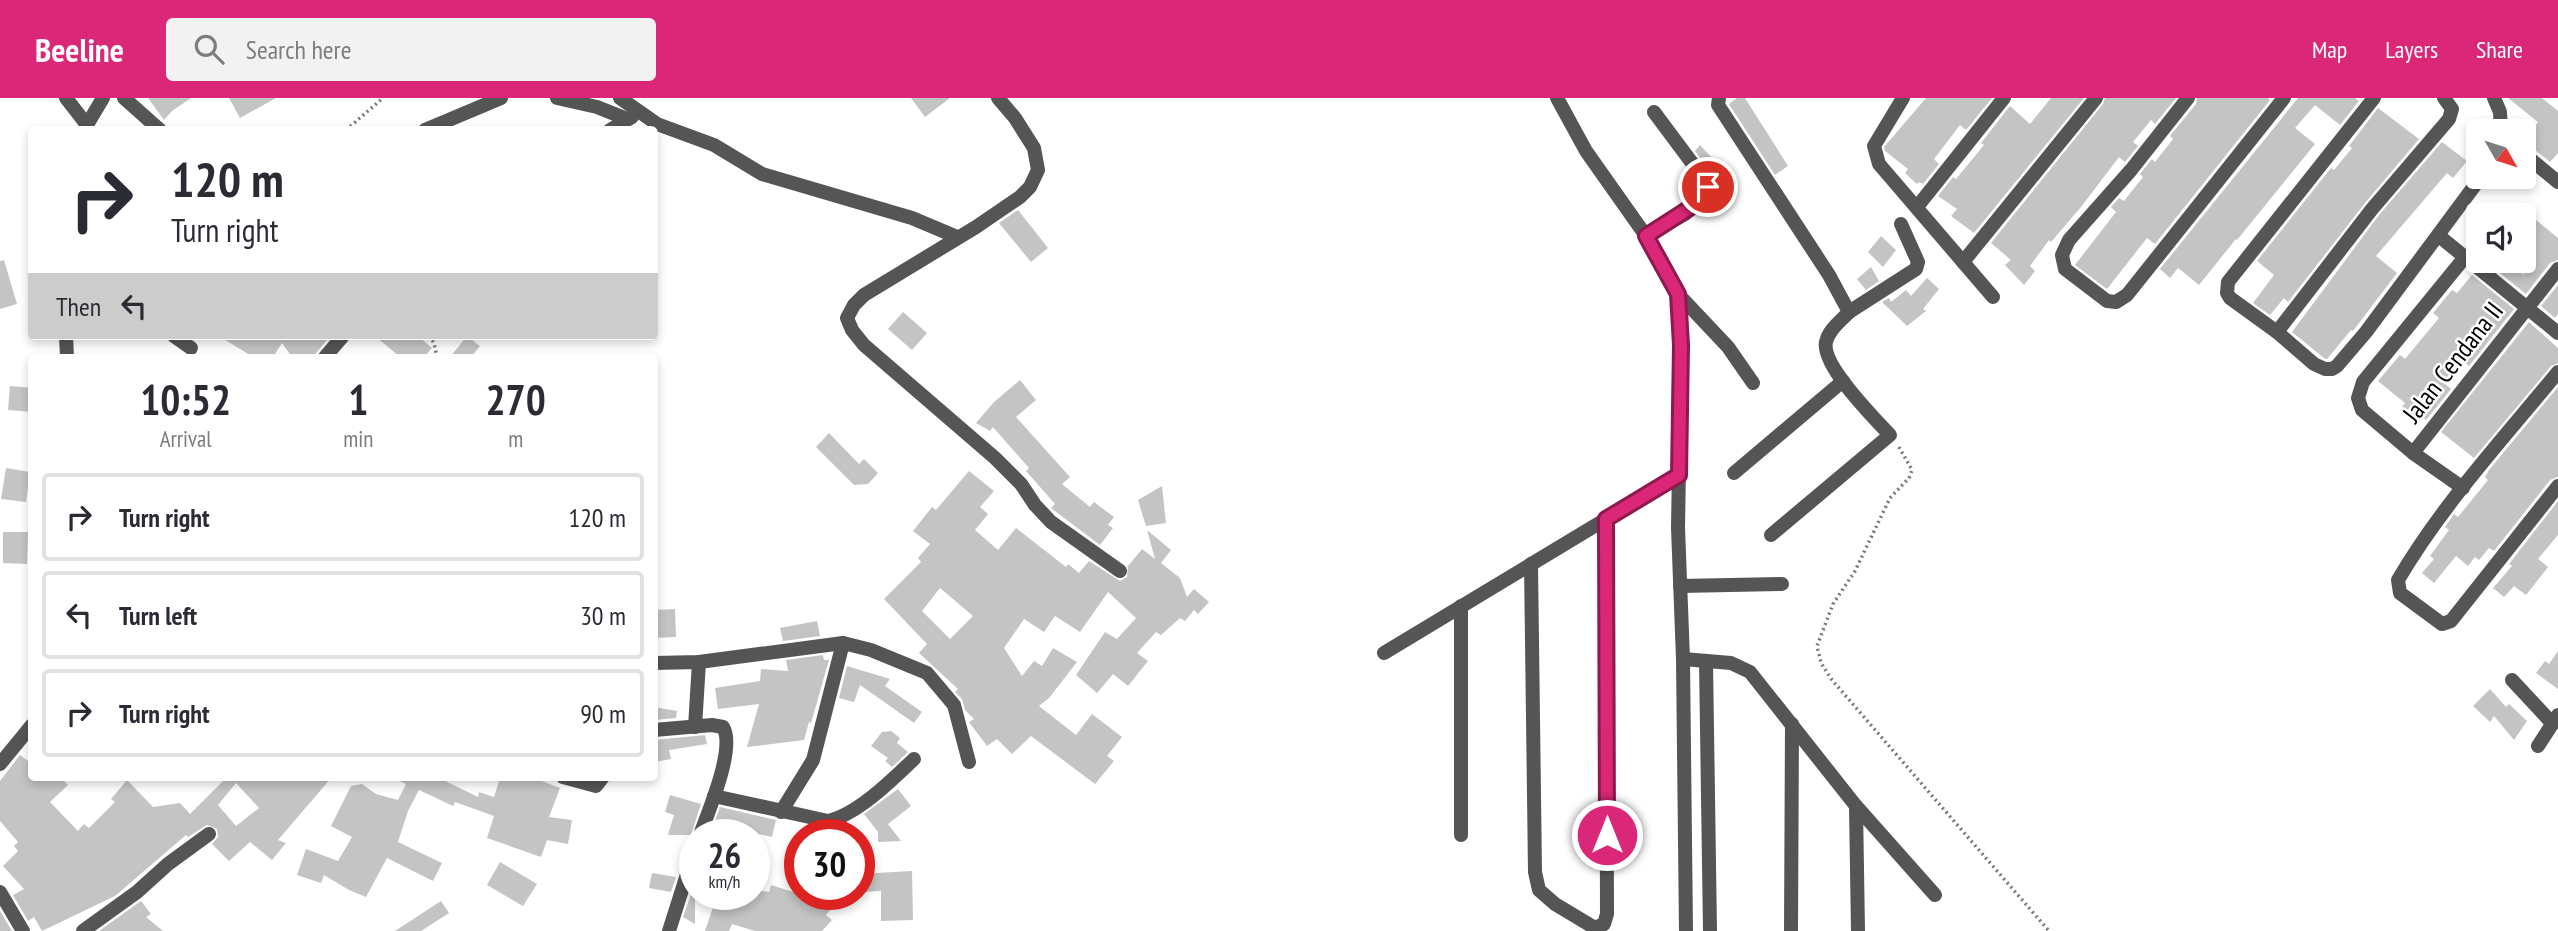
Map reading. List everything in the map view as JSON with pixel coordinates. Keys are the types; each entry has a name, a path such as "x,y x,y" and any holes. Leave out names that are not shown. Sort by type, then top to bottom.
{"street":[{"path":"66,98 84,126"},
{"path":"86,126 103,98"},
{"path":"124,98 156,126"},
{"path":"434,126 501,98"},
{"path":"557,98 657,124 714,145 762,174 912,218 957,237"},
{"path":"620,98 633,116"},
{"path":"998,98 1015,118 1034,148 1038,170 1030,187 1020,197 864,295 847,318 852,330 884,362 996,458 1051,522 1120,571"},
{"path":"1557,98 1586,151 1646,236 1678,294 1728,347 1753,383"},
{"path":"1719,98 1718,105 1829,275 1849,312"},
{"path":"1903,98 1874,146 1879,164 1993,297"},
{"path":"1917,207 2004,98"},
{"path":"1964,262 2096,98"},
{"path":"2188,98 2131,170 2069,240 2062,255 2065,269 2107,301 2116,302 2127,295 2284,98"},
{"path":"2374,98 2228,282 2227,293 2230,298 2277,332 2314,364 2332,369 2366,332 2472,189"},
{"path":"2277,332 2372,209 2449,119 2452,109 2444,98"},
{"path":"2494,98 2500,119"},
{"path":"1646,236 1685,214 1708,194 1704,178 1654,112"},
{"path":"617,126 633,116"},
{"path":"2536,164 2558,182"},
{"path":"1771,536 1890,435 1843,381 1828,357 1825,344 1830,331 1849,312 1916,269 1918,262 1901,224"},
{"path":"2439,236 2558,333"},
{"path":"2463,488 2413,453 2362,410 2358,398 2363,382 2465,257"},
{"name":"Jalan Cendana II","path":"2413,453 2558,269"},
{"path":"1678,294 1681,345 1679,475 1686,931"},
{"path":"180,340 191,348"},
{"path":"328,354 340,340"},
{"path":"2558,372 2463,488 2398,580 2400,593 2446,625 2558,486"},
{"path":"1734,472 1843,381"},
{"path":"1384,653 1679,475"},
{"path":"1531,564 1535,872 1539,890 1555,904 1595,928 1604,924 1607,914 1606,519"},
{"path":"1680,586 1782,584"},
{"path":"1461,606 1461,835"},
{"path":"781,812 813,760 843,643"},
{"path":"658,663 699,662 843,643 871,650 927,673 954,705 969,762"},
{"path":"1683,659 1731,663 1749,671 1856,806 1935,895"},
{"path":"1706,661 1710,931"},
{"path":"695,727 699,662"},
{"path":"2512,680 2555,719 2538,746"},
{"path":"1791,931 1792,724"},
{"path":"658,730 719,725 726,731 725,755 706,819"},
{"path":"0,764 28,730"},
{"path":"714,796 828,821 840,819 888,784 914,760"},
{"path":"578,781 596,786 602,781"},
{"path":"1856,806 1858,931"},
{"path":"83,931 209,834"},
{"path":"0,892 23,931"},
{"path":"669,931 679,899"}],"path":[{"path":"351,126 383,98"},
{"path":"1890,435 1912,470 1909,478 1890,498 1855,571 1833,604 1817,646 1821,663 1832,680 2049,931"}],"building":[{"path":"148,98 191,98 164,120"},
{"path":"229,98 276,98 240,118"},
{"path":"911,98 950,98 925,117"},
{"path":"1737,98 1745,98 1788,166 1775,175 1729,104"},
{"path":"1926,98 1992,98 1966,130 1960,125 1934,159 1939,164 1923,184 1917,184 1905,173 1908,169 1885,151 1884,147"},
{"path":"2051,98 2084,98 1974,233 1951,216 1957,209 1938,196 1984,145 1981,143 2010,106 2030,124"},
{"path":"2105,98 2176,98 2155,124 2151,120 2133,142 2138,146 2125,162 2119,157 2081,207 2051,242 2049,240 2030,266 2035,271 2024,285 2005,265 2011,260 1991,243 2103,104"},
{"path":"2197,98 2270,100 2155,244 2147,238 2107,289 2075,265 2116,212 2111,207 2119,198 2124,201 2143,177 2140,174 2152,159 2155,162 2173,139 2170,136 2196,104"},
{"path":"2298,98 2355,98 2359,101 2340,125 2315,105 2295,128 2315,144 2237,240 2199,285 2178,268 2170,278 2160,269"},
{"path":"2508,98 2542,98 2558,111 2558,153 2550,162 2536,151 2538,122"},
{"path":"2378,108 2419,139 2288,302 2284,298 2270,315 2253,303 2274,275 2257,261 2331,168 2334,170 2352,148 2349,146"},
{"path":"2442,142 2466,160 2453,178 2447,173 2376,256 2397,273 2353,331 2351,330 2327,359 2324,358 2292,332 2379,215"},
{"path":"1700,145 1711,157 1705,164 1695,151"},
{"path":"1018,210 1048,248 1031,262 999,223"},
{"path":"2536,220 2558,238 2558,260 2550,263 2526,294 2500,273 2536,273"},
{"path":"1881,236 1896,250 1883,267 1868,252"},
{"path":"4,260 17,304 0,309 0,261"},
{"path":"1871,267 1879,281 1866,290 1857,279"},
{"path":"2472,275 2514,309 2469,366 2461,360 2443,382 2451,389 2426,420 2423,417 2420,421 2402,407 2405,403 2378,381 2400,355 2405,359 2439,318 2433,313 2452,290 2457,293"},
{"path":"1927,278 1939,289 1923,309 1926,311 1907,326 1882,302 1889,298 1891,302 1906,290 1911,296"},
{"path":"2558,285 2558,314 2555,318 2541,306"},
{"path":"903,312 927,333 912,350 888,329"},
{"path":"2529,322 2558,348 2558,363 2551,366 2474,458 2441,432"},
{"path":"225,340 327,340 315,354 290,354 282,343 275,354 248,354"},
{"path":"380,340 423,340 432,348 427,354 396,354"},
{"path":"464,340 472,340 480,346 473,354 452,354"},
{"path":"1020,380 1036,400 1016,417 1070,477 1062,484 1090,507 1094,502 1114,517 1108,525 1113,528 1100,545 1051,508 1055,504 1026,471 1029,468 993,427 990,431 976,423 994,402"},
{"path":"10,386 28,388 28,412 8,410"},
{"path":"2558,387 2558,477 2550,480 2494,551 2489,548 2479,560 2475,557 2468,566 2456,556 2434,583 2422,573 2434,559 2430,556 2449,530 2445,527 2454,514 2458,517 2488,480 2485,477 2489,470"},
{"path":"829,433 859,464 864,459 878,473 868,484 854,485 816,447"},
{"path":"6,468 28,472 26,502 1,499"},
{"path":"969,471 994,491 980,507 988,514 975,530 998,550 1016,528 1066,567 1068,564 1079,573 1089,561 1120,581 1127,577 1128,566 1142,549 1155,559 1147,530 1171,550 1161,563 1180,578 1187,597 1194,589 1209,602 1198,614 1194,610 1185,621 1180,618 1161,635 1156,632 1137,653 1148,661 1128,686 1113,674 1097,693 1076,675 1105,632 1117,639 1136,618 1108,592 1080,632 1055,616 1044,632 1024,619 1004,648 1022,676 1034,661 1042,666 1053,648 1077,662 1049,698 1039,706 1076,735 1092,714 1122,737 1107,756 1114,761 1095,784 1031,736 1012,754 997,739 987,746 969,722 974,719 965,710 962,699 955,692 958,689 919,653 927,644 884,599 921,562 918,558 930,544 913,531 932,507 936,510","holes":["940,588 973,616 950,639 922,611"]},
{"path":"1162,486 1166,523 1146,526 1138,500"},
{"path":"2558,501 2558,535 2538,559 2548,567 2526,595 2514,586 2504,597 2493,588"},
{"path":"3,532 28,532 27,564 3,563"},
{"path":"675,609 676,637 658,638 658,610"},
{"path":"817,621 820,636 783,641 780,628"},
{"path":"2558,651 2558,689 2536,673 2545,661 2549,664"},
{"path":"823,655 824,660 829,660 804,740 747,747 759,704 718,709 715,688 760,681 761,669 788,671 786,660"},
{"path":"847,666 890,679 885,686 922,712 914,723 860,685 854,702 839,698"},
{"path":"2490,689 2506,707 2509,704 2527,721 2514,740 2494,716 2490,722 2473,706"},
{"path":"658,708 677,711 676,718 658,720"},
{"path":"891,731 900,738 897,743 908,752 892,767 885,761 888,758 871,746 882,732"},
{"path":"705,735 707,744 669,750 671,759 658,761 658,740"},
{"path":"20,755 28,761 28,781 64,781 68,785 50,802 78,831 84,824 89,828 115,802 111,799 126,781 153,807 180,803 190,814 223,781 329,781 278,840 286,843 272,860 250,842 229,861 212,844 218,837 217,829 207,825 188,837 186,835 115,896 42,931 34,917 28,921 13,895 24,889 3,866 18,851 14,846 18,842 0,821 0,781","holes":["236,783 259,808 236,826 218,805"]},
{"path":"400,781 445,781 478,797 479,792 494,797 499,781 542,781 560,788 549,817 572,820 568,844 547,840 541,857 487,838 494,816 455,802 453,806 419,790 408,811 398,842 442,863 433,881 387,858 366,897 324,875 321,883 297,875 306,849 338,861 352,837 331,826 351,786 362,784 376,794 398,800 406,784"},
{"path":"898,789 911,806 888,824 901,841 878,842 875,819 868,819 864,814"},
{"path":"670,795 701,804 696,819 679,819 679,835 668,835 674,815 665,812"},
{"path":"720,807 776,820 772,837 770,819 716,819"},
{"path":"500,862 537,884 523,906 487,885"},
{"path":"912,871 913,920 881,921 881,891 875,891 875,873"},
{"path":"652,873 676,877 671,892 649,888"},
{"path":"771,885 784,889 784,910 830,910 826,915 832,920 822,931 755,931 732,924 729,931 705,931 712,910 770,910"},
{"path":"141,901 151,914 146,917 163,931 99,931"},
{"path":"441,901 449,913 421,931 395,931"},
{"path":"685,910 695,910 695,924 683,917"},
{"path":"0,911 12,931 0,931"}],"route":[{"path":"1607,835 1606,519 1679,475 1681,345 1678,294 1646,236 1685,214 1708,194 1708,187"}]}
